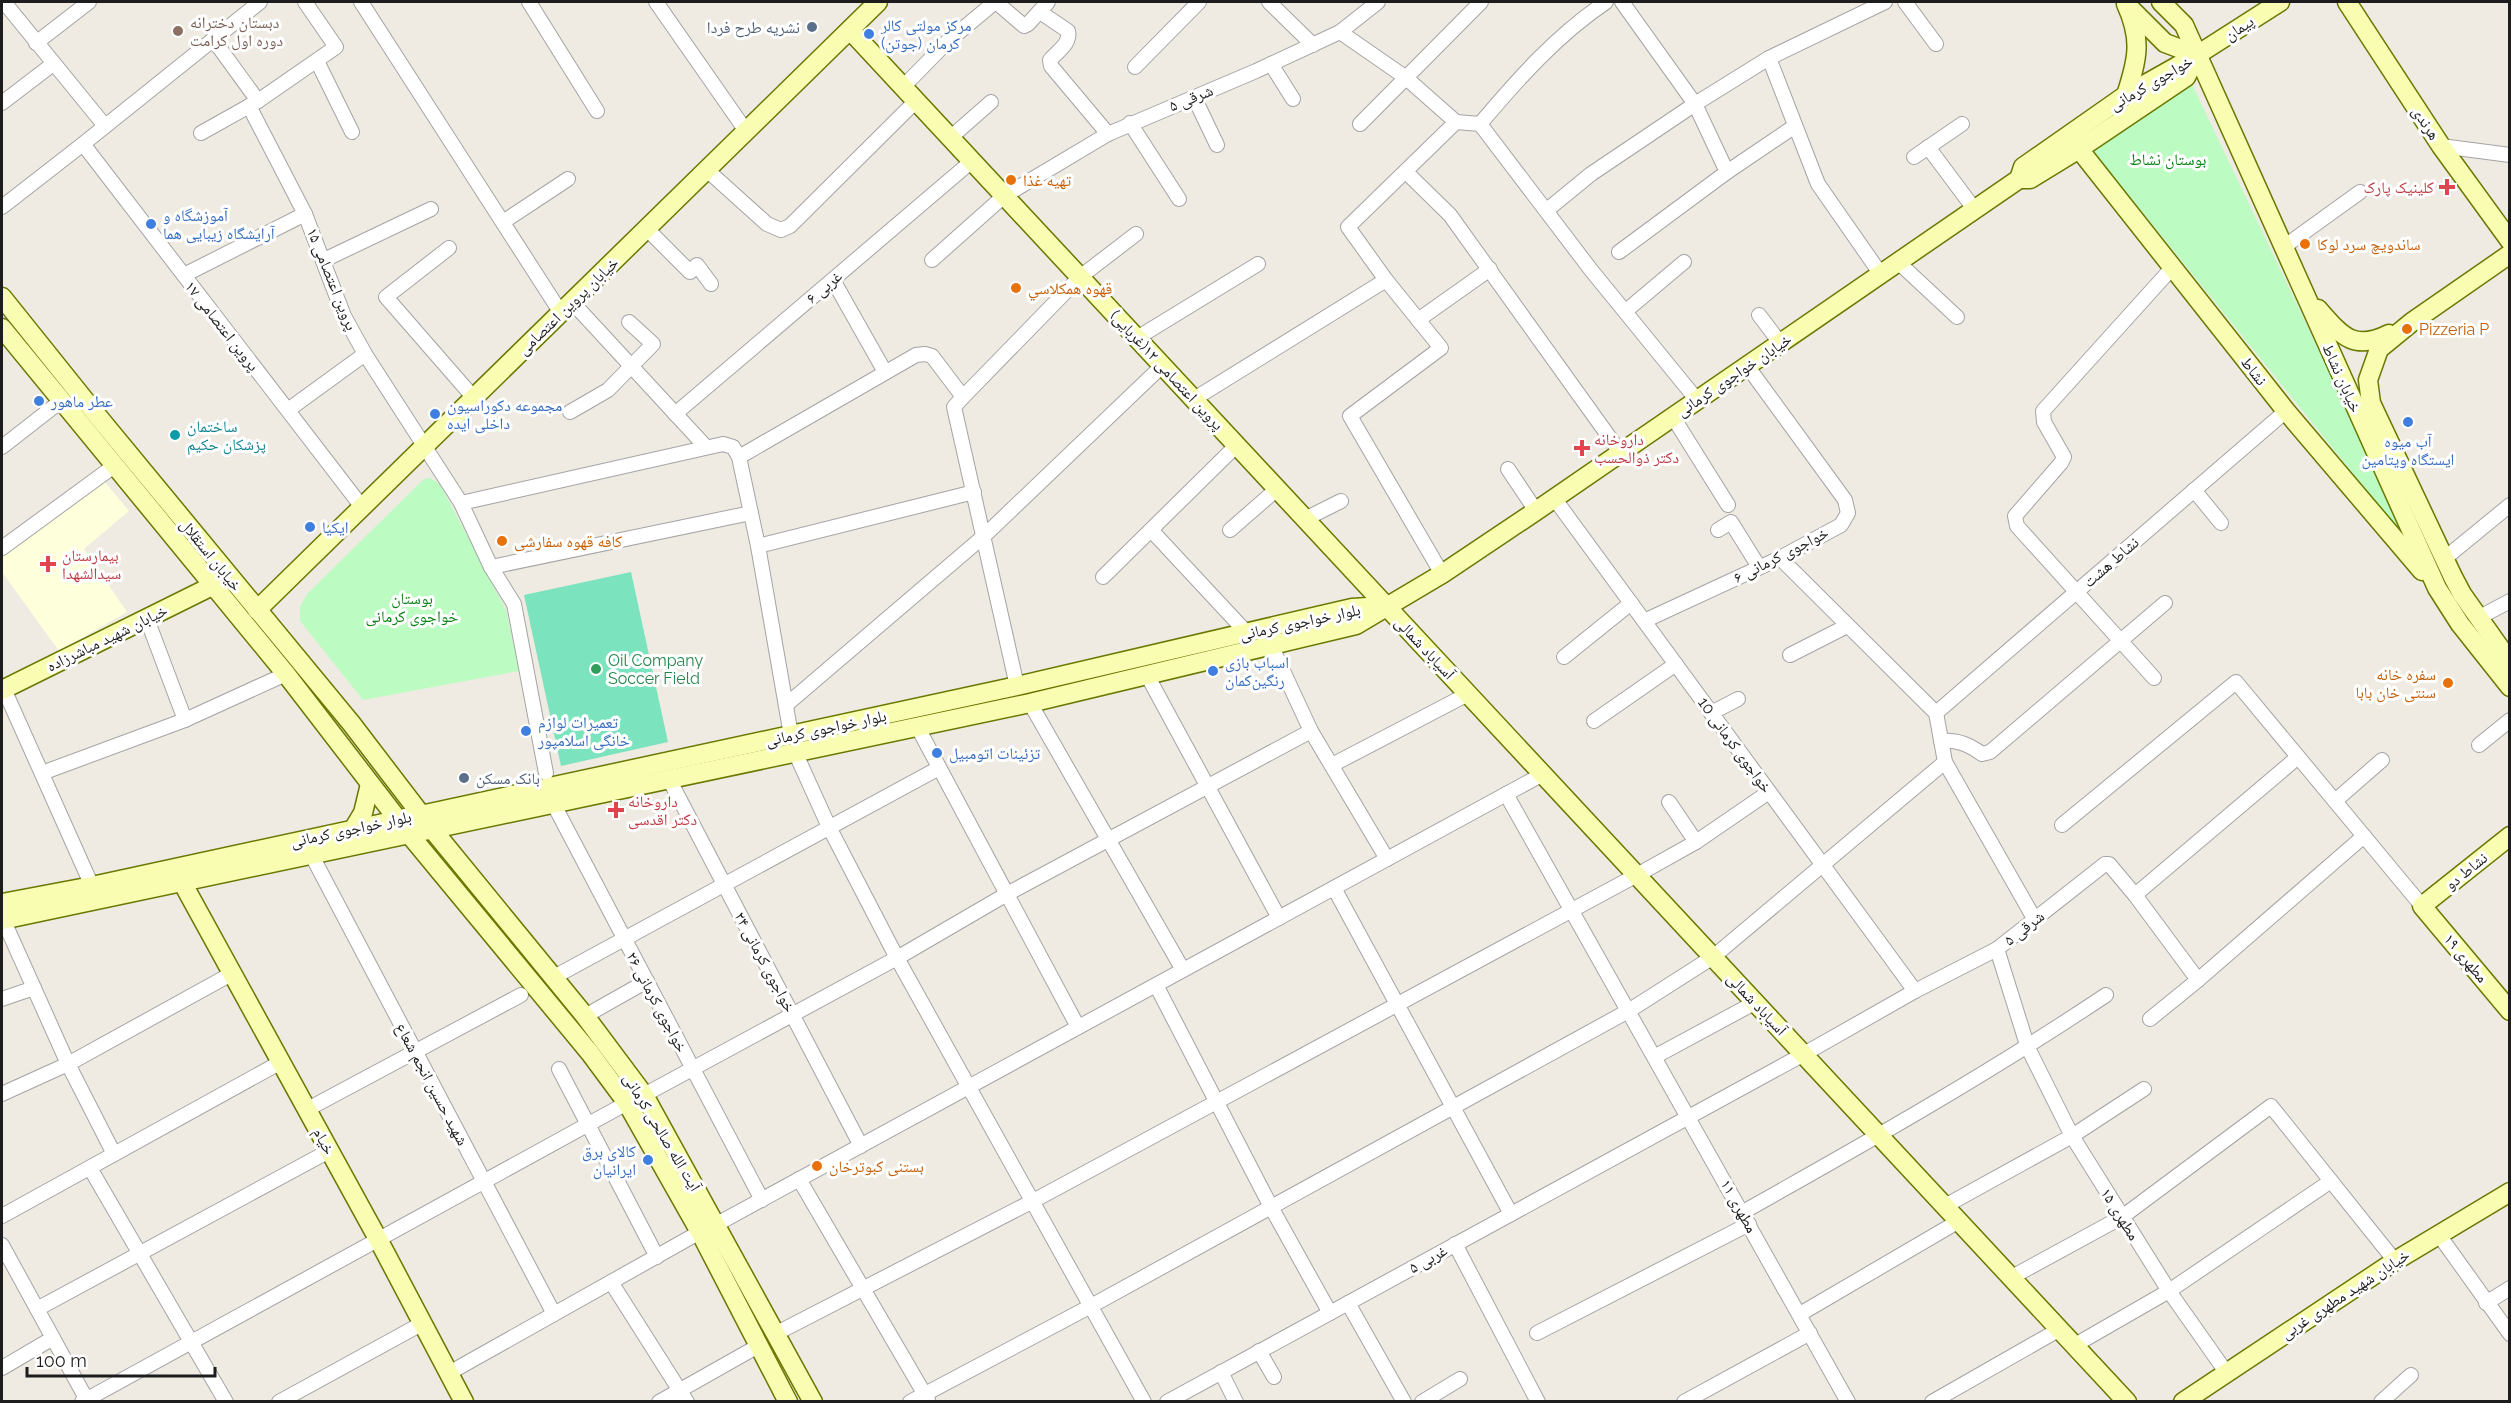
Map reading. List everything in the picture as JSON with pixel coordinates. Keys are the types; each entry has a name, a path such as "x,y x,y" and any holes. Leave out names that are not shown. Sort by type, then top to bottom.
{"main road":[{"name":"خیابان پروین اعتصامی","path":"257,610 878,2"},
{"name":"خیابان نشاط","path":"2161,2 2184,25 2437,588 2453,615 2510,687"},
{"name":"پیمان","path":"2197,55 2280,2"},
{"name":"هرندی","path":"2347,2 2441,146 2510,241"},
{"path":"2125,3 2165,43 2197,55"},
{"path":"2125,3 2138,41 2135,68 2126,95"},
{"name":"پروین اعتصامی ۱۲(غربایی)","path":"850,30 1386,606"},
{"name":"خواجوی کرمانی","path":"2197,55 2186,77 2030,179 2019,179 2023,167 2126,95 2197,55"},
{"name":"نشاط","path":"2079,149 2286,411 2437,588"},
{"name":"خیابان خواجوی کرمانی","path":"1386,606 1442,574 1536,511 2019,179"},
{"path":"2510,254 2412,322 2379,349 2368,380 2371,403 2444,559 2462,594 2510,662"},
{"path":"2307,296 2339,332 2347,339 2360,343 2374,342 2412,322"},
{"name":"خیابان استقلال","path":"2,297 351,723 432,829"},
{"name":"خیابان استقلال","path":"2,328 286,674 409,834"},
{"name":"خیابان شهید مباشرزاده","path":"3,690 212,586"},
{"name":"بلوار خواجوی کرمانی","path":"2,914 182,882 669,779 1017,686 1352,609 1386,606"},
{"name":"بلوار خواجوی کرمانی","path":"2,914 92,886 420,814 793,744 917,726 1030,703 1356,625 1386,606"},
{"name":"آسیاباد شمالی","path":"1386,606 2127,1401"},
{"path":"333,736 351,723"},
{"path":"354,828 363,813 370,784"},
{"name":"آیت الله صالحی کرمانی","path":"432,829 554,977 644,1095 788,1401"},
{"name":"آیت الله صالحی کرمانی","path":"409,834 591,1053 708,1228 775,1334 813,1401"},
{"name":"نشاط دو","path":"2422,906 2510,836"},
{"name":"خیام","path":"182,882 464,1401"},
{"name":"مطهری ۱۹","path":"2422,906 2510,1011"},
{"path":"507,951 522,939"},
{"name":"خیابان شهید مطهری غربی","path":"2183,1401 2395,1261 2510,1192"}],"street":[{"path":"6,2 36,43 105,126"},
{"path":"36,43 88,2"},
{"path":"2,207 260,2"},
{"path":"201,134 254,104 336,47 306,2"},
{"path":"361,2 503,222 566,307 631,366 706,447"},
{"path":"529,2 597,111"},
{"path":"656,2 746,132"},
{"path":"903,87 947,42 995,2 1024,26 1044,7 1068,31 1069,35 1069,40 1050,60 1053,70 1108,134"},
{"path":"1135,67 1199,2"},
{"path":"1269,2 1313,45"},
{"name":"شرقی ۵","path":"932,260 1004,196 1108,134 1340,32 1378,2"},
{"path":"1360,124 1481,2"},
{"path":"1480,124 1515,82 1547,50 1578,21 1606,2"},
{"path":"1622,2 1695,104 1727,172"},
{"path":"1547,210 1592,174 1695,104 1769,58 1885,2"},
{"path":"1905,2 1936,44"},
{"path":"1340,32 1405,77 1456,122 1480,124 1592,270 1627,310 1697,400"},
{"name":"پروین اعتصامی ۱۵","path":"213,39 254,104 305,214 344,316 365,354 461,503 491,567 514,604 546,773"},
{"path":"1769,58 1818,184 1880,273"},
{"path":"317,61 352,132"},
{"path":"2,103 53,64"},
{"path":"1271,64 1293,99"},
{"path":"1194,97 1217,145"},
{"path":"707,170 767,224 781,230 790,226 916,101"},
{"path":"950,138 991,102"},
{"path":"1442,574 1350,416 1441,348 1386,280 1348,227 1456,122"},
{"path":"1130,123 1179,200"},
{"path":"1914,157 1962,124"},
{"path":"1619,252 1727,172 1795,126"},
{"name":"پروین اعتصامی ۱۷","path":"83,144 362,507"},
{"path":"2441,146 2510,155"},
{"path":"1928,147 1975,210"},
{"name":"غربی ۶","path":"675,414 972,161"},
{"path":"1406,172 1450,215 1620,452"},
{"path":"503,222 568,179"},
{"path":"2285,246 2360,192"},
{"path":"324,260 431,209"},
{"path":"184,275 305,214"},
{"path":"647,229 690,272 697,265 711,284"},
{"path":"1017,686 954,407 1080,278 1136,234"},
{"path":"449,248 386,297 474,398"},
{"path":"1627,310 1684,262"},
{"path":"1898,262 1957,317"},
{"path":"1137,338 1258,264"},
{"path":"2154,678 2016,522 2015,516 2064,457 2043,417 2043,411 2172,268"},
{"path":"1418,320 1490,269"},
{"path":"832,280 885,372"},
{"path":"1194,399 1386,280"},
{"path":"1759,315 1781,344"},
{"path":"570,412 608,390 653,344 629,322"},
{"path":"288,410 365,354"},
{"path":"739,457 916,355 932,356 963,397"},
{"path":"786,705 984,536 1162,366"},
{"name":"خواجوی کرمانی ۶","path":"1644,621 1780,558 1841,525 1848,513 1845,500 1748,367"},
{"path":"2,447 61,401"},
{"name":"نشاط هشت","path":"1936,713 2286,411"},
{"path":"1672,417 1728,505"},
{"path":"461,503 706,447 723,444 733,447 739,457 758,546 793,744 829,827 897,958 1144,1401"},
{"path":"1103,577 1237,445"},
{"path":"2,548 114,466"},
{"path":"1509,469 1536,511"},
{"path":"1230,530 1277,489"},
{"path":"2194,490 2221,523"},
{"path":"758,546 974,492"},
{"name":"خواجوی کرمانی 10","path":"1554,498 1915,991"},
{"path":"1305,519 1341,501"},
{"path":"2444,559 2510,505"},
{"path":"491,567 751,513"},
{"path":"1719,530 1731,522 1759,567"},
{"path":"1150,530 1247,633"},
{"path":"1780,558 1936,713 1945,762 2036,920"},
{"path":"2478,618 2510,601"},
{"path":"1564,657 1631,603"},
{"path":"1941,741 1967,744 1982,754 1990,752 2122,642 2165,603"},
{"path":"147,619 185,720"},
{"path":"1790,655 1847,626"},
{"path":"1271,645 1311,730 1387,859"},
{"path":"1594,721 1676,664"},
{"path":"42,772 185,720 286,674"},
{"path":"1147,675 1279,918"},
{"path":"2062,825 2236,682 2422,906"},
{"path":"3,690 92,886"},
{"path":"1332,765 1468,694"},
{"path":"1711,713 1738,699"},
{"path":"1030,703 1183,970"},
{"path":"2479,745 2510,720"},
{"path":"917,726 1078,1027"},
{"path":"644,1095 897,958 1006,894 1311,730"},
{"path":"2135,895 2298,757"},
{"path":"2335,801 2382,760"},
{"path":"910,1401 927,1398 1630,1010 1713,957 1945,762"},
{"path":"554,977 939,768"},
{"path":"449,1373 708,1228 1543,774"},
{"name":"خواجوی کرمانی ۲۴","path":"669,779 861,1146"},
{"path":"775,1334 1033,1201 1572,911 1695,842 1770,792"},
{"name":"مطهری ۱۱","path":"1506,794 1656,1056 1848,1401"},
{"path":"1669,802 1695,842"},
{"name":"خواجوی کرمانی ۲۶","path":"553,803 762,1200"},
{"path":"2150,1019 2364,836"},
{"name":"شهید حسین انجم شعاع","path":"311,854 554,1314"},
{"name":"شرقی ۵","path":"1689,1117 1915,991 1997,949 2105,864 2109,864 2135,895 2198,980"},
{"path":"1334,888 1511,1214"},
{"path":"2,914 68,1064 114,1154"},
{"name":"مطهری ۱۵","path":"1997,949 2028,1048 2072,1136 2169,1292 2226,1372"},
{"path":"2,1094 68,1064 233,974"},
{"path":"585,1016 647,981"},
{"path":"1156,985 1271,1207 1330,1313"},
{"path":"2,999 34,988"},
{"path":"306,1110 521,995"},
{"path":"1537,1333 1746,1218 2028,1048 2106,995"},
{"path":"1656,1056 1756,1002"},
{"path":"2,1216 281,1062"},
{"path":"559,1069 657,1257"},
{"path":"1945,1206 2072,1136 2144,1089"},
{"path":"4,1254 53,1338 85,1401 627,1104"},
{"path":"2012,1277 2122,1216 2271,1106 2395,1261"},
{"name":"۵ غربی","path":"1167,1401 1689,1117"},
{"path":"37,1309 329,1151"},
{"path":"90,1168 226,1401"},
{"path":"799,1179 927,1398"},
{"path":"2075,1345 2169,1292 2331,1181"},
{"path":"1800,1314 1959,1221"},
{"path":"2439,1235 2510,1334"},
{"path":"1455,1244 1538,1401"},
{"path":"611,1282 683,1396"},
{"path":"2486,1303 2510,1288"},
{"path":"1348,1303 1404,1401"},
{"path":"279,1401 423,1323"},
{"path":"1932,1401 2060,1329"},
{"path":"1684,1401 1810,1333"},
{"path":"2,1368 53,1338"},
{"path":"658,1401 683,1396 760,1345"},
{"path":"1259,1351 1275,1377"},
{"path":"1221,1372 1236,1401"},
{"path":"2381,1401 2411,1375"},
{"path":"1422,1401 1460,1379"}],"shaded area":[{"name":"بیمارستان سیدالشهدا","path":"104,481 129,511 84,549 127,612 59,651 2,572 2,555"}],"green space":[{"name":"بوستان نشاط","path":"2190,80 2413,548 2090,147"},
{"name":"بوستان خواجوی کرمانی","path":"430,478 440,484 506,610 519,671 363,700 300,621 300,606 308,593 424,479"},
{"name":"Oil Company Soccer Field","path":"631,572 668,742 561,766 524,595"}],"place":[{"name":"نشریه طرح فردا","path":"812,27"},
{"name":"دبستان دخترانه دوره اول کرامت","path":"178,31"},
{"name":"مرکز مولتی کالر کرمان (جوتن)","path":"869,34"},
{"name":"تهیه غذا","path":"1011,180"},
{"name":"کلینیک پارک","path":"2447,187"},
{"name":"آموزشگاه و آرایشگاه زیبایی هما","path":"151,224"},
{"name":"ساندویچ سرد لوکا","path":"2305,244"},
{"name":"قهوه همكلاسي","path":"1016,288"},
{"name":"Pizzeria P","path":"2407,329"},
{"name":"عطر ماهور","path":"39,401"},
{"name":"مجموعه دکوراسیون داخلی ایده","path":"435,414"},
{"name":"آب میوه ایستگاه ویتامین","path":"2408,422"},
{"name":"ساختمان پزشکان حکیم","path":"175,435"},
{"name":"داروخانه دکتر ذوالحسب","path":"1582,448"},
{"name":"ایکیا","path":"310,527"},
{"name":"کافه قهوه سفارشی","path":"502,541"},
{"name":"بیمارستان سیدالشهدا","path":"48,564"},
{"name":"Oil Company Soccer Field","path":"596,669"},
{"name":"اسباب بازی رنگین‌کمان","path":"1213,671"},
{"name":"سفره خانه سنتی خان بابا","path":"2448,683"},
{"name":"تعمیرات لوازم خانگی اسلامپور","path":"526,731"},
{"name":"تزئینات اتومبیل","path":"937,753"},
{"name":"بانک مسکن","path":"464,778"},
{"name":"داروخانه دکتر اقدسی","path":"616,810"},
{"name":"کالای برق ایرانیان","path":"648,1160"},
{"name":"بستنی کبوترخان","path":"817,1166"}]}
